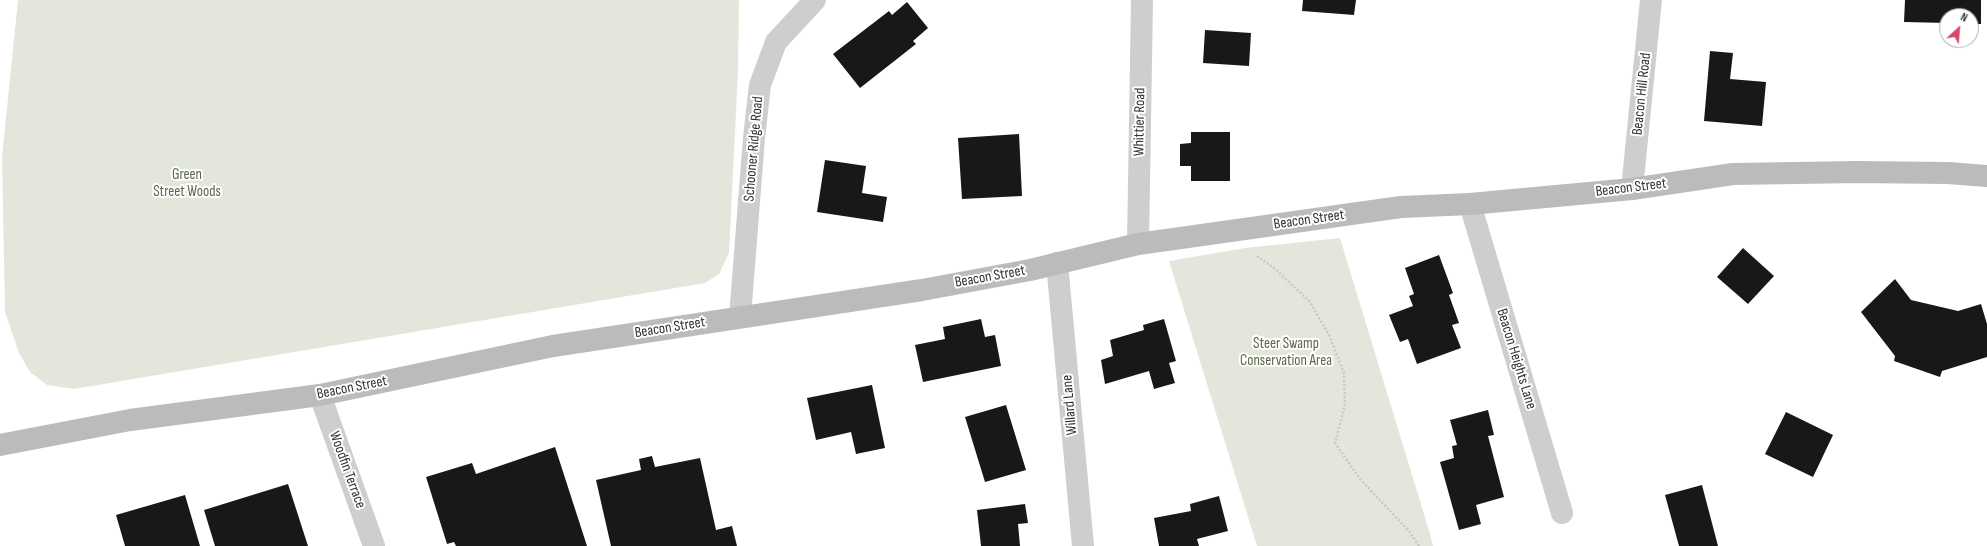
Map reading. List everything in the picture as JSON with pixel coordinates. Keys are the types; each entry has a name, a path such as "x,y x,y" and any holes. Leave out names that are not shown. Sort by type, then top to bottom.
{"street":[{"name":"Schooner Ridge Road","path":"740,317 754,138 760,86 776,42 815,0"},
{"name":"Whittier Road","path":"1138,244 1142,0"},
{"name":"Beacon Hill Road","path":"1632,188 1651,0"},
{"name":"Beacon Street","path":"0,445 130,420 320,395 553,346 922,290 1057,263 1138,244 1401,207 1470,204 1632,188 1732,174 1857,172 1948,173 1987,176"},
{"name":"Beacon Heights Lane","path":"1470,204 1562,513"},
{"name":"Willard Lane","path":"1057,263 1083,546"},
{"name":"Woodfin Terrace","path":"320,395 374,546"}],"path":[{"path":"1239,230 1246,248 1275,269 1310,302 1329,335 1344,373 1345,405 1335,443 1360,479 1409,531 1419,546"}],"green space":[{"name":"Green Street Woods","path":"18,0 739,0 738,71 729,253 719,274 705,283 74,389 47,385 30,372 19,353 5,312 2,157"},
{"name":"Steer Swamp Conservation Area","path":"1340,238 1433,546 1257,546 1169,261 1245,248"}],"building":[{"path":"1303,0 1356,0 1354,15 1302,11"},
{"path":"1905,0 1981,0 1981,24 1979,24 1979,8 1939,8 1939,23 1904,22"},
{"path":"907,2 928,28 913,41 916,44 860,88 833,54 889,11 892,15"},
{"path":"1205,30 1251,33 1249,66 1203,63"},
{"path":"1710,51 1733,53 1730,79 1766,82 1762,126 1704,121"},
{"path":"1191,132 1230,132 1230,181 1191,181 1191,166 1180,166 1180,144 1191,143"},
{"path":"1019,134 1022,196 962,199 958,138"},
{"path":"825,160 866,166 862,193 887,197 883,222 817,212"},
{"path":"1743,248 1774,276 1748,304 1717,277"},
{"path":"1439,255 1453,293 1449,295 1459,323 1452,325 1461,348 1417,364 1408,339 1400,342 1389,315 1413,306 1409,296 1414,294 1405,268"},
{"path":"1895,279 1911,300 1958,311 1981,304 1987,324 1987,357 1942,371 1940,377 1894,361 1895,356 1861,312"},
{"path":"981,319 985,337 995,335 1001,366 923,382 915,345 945,339 943,327"},
{"path":"1164,319 1176,361 1169,363 1175,383 1154,389 1149,371 1105,384 1101,360 1113,356 1110,340 1144,330 1143,325"},
{"path":"872,385 885,448 856,454 851,432 816,440 807,398"},
{"path":"1006,405 1026,470 985,482 965,417"},
{"path":"1488,410 1494,435 1488,436 1504,497 1476,505 1481,524 1459,530 1440,462 1454,458 1452,446 1457,445 1450,420"},
{"path":"1786,412 1833,435 1813,477 1765,454"},
{"path":"555,447 587,546 456,546 454,542 447,544 426,477 472,463 476,474"},
{"path":"652,456 655,467 700,458 716,530 732,526 737,546 611,546 596,480 641,470 639,459"},
{"path":"288,484 308,546 215,546 204,510"},
{"path":"1702,485 1718,546 1679,546 1665,495"},
{"path":"185,495 200,546 125,546 116,515"},
{"path":"1219,496 1228,531 1197,539 1199,546 1159,546 1154,518 1191,511 1190,504"},
{"path":"1025,504 1028,523 1018,524 1020,546 981,546 977,510"}]}
